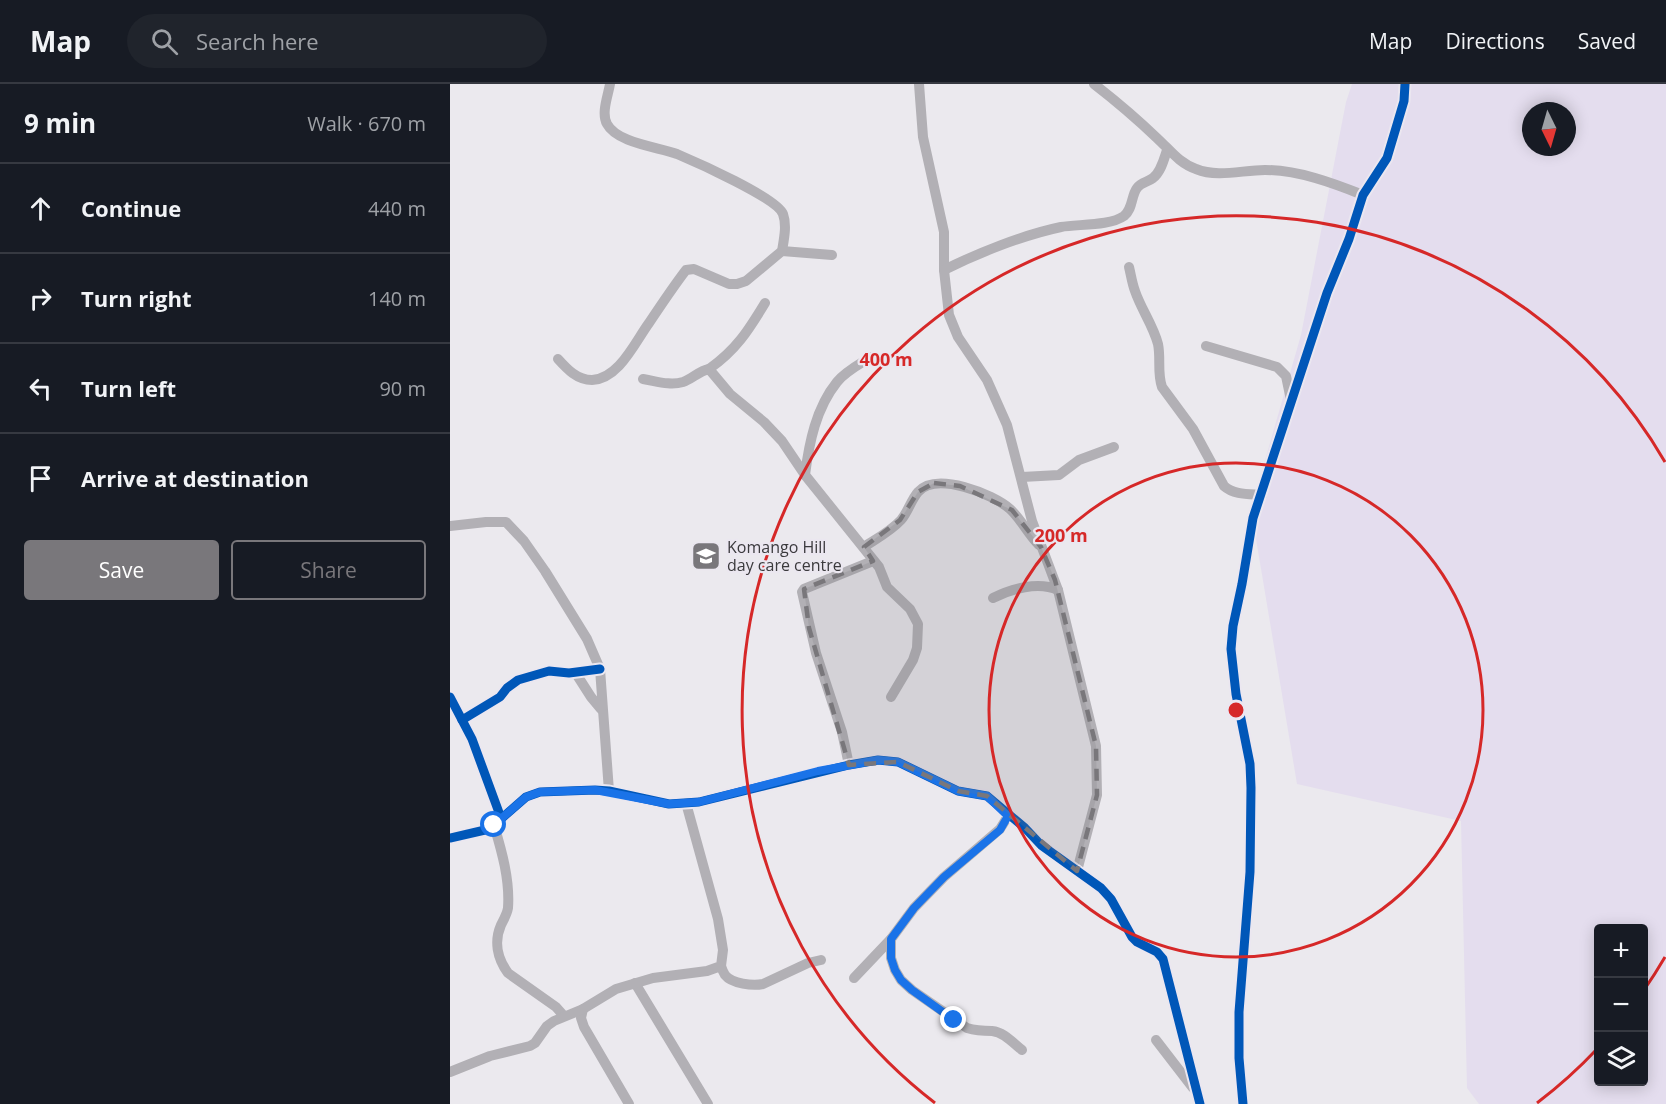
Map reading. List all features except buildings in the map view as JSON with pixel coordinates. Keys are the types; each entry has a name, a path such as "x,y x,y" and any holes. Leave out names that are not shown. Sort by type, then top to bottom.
{"street":[{"path":"558,359 570,372 582,379 592,380 604,377 624,361 634,349 642,333 686,270 694,269 729,284 737,285 746,281 782,251 785,224 780,209 753,190 680,155 630,140 613,132 604,114 610,84"},
{"path":"919,84 923,137 942,222 949,315 958,337 987,380 997,400 1022,477 1027,505 1058,590 1096,746 1097,795 1077,871"},
{"path":"1094,84 1159,140 1183,164 1199,171 1235,173 1282,171 1305,175 1363,195"},
{"path":"1243,1104 1239,1058 1239,1012 1250,872 1251,788 1250,764 1236,694 1231,649 1233,626 1243,579 1249,533 1327,293 1349,240 1363,195 1387,158 1404,101 1406,84"},
{"path":"944,270 978,254 1040,233 1110,221 1123,216 1128,211 1136,188 1154,178 1160,170 1167,150"},
{"path":"782,251 832,255"},
{"path":"1129,267 1134,290 1158,345 1161,358 1161,387 1193,429 1224,486 1236,493 1262,495"},
{"path":"644,379 666,383 682,382 709,369 728,356 747,334 765,303"},
{"path":"1206,346 1277,367 1286,376 1292,403"},
{"path":"806,475 814,429 824,404 844,375 872,357"},
{"path":"709,369 730,394 764,422 782,441 806,475 864,547 884,575 887,586 910,609 918,624 917,648 913,660 891,697"},
{"path":"1022,477 1059,475 1079,460 1114,447"},
{"path":"864,547 900,520 918,492 934,483 960,486 999,501 1012,510 1031,538 1041,547"},
{"path":"450,526 506,522 524,541 587,639 600,669 601,709 609,791"},
{"path":"849,765 842,732 816,653 802,592 804,589 873,561"},
{"path":"993,598 1016,589 1039,586 1058,590"},
{"path":"462,720 500,697 518,680 549,671 575,672 600,669"},
{"path":"575,672 601,709"},
{"path":"450,697 472,739 497,822 503,855 508,909 496,939 498,952 508,973 556,1006 564,1016"},
{"path":"450,838 484,830 526,797 540,792 609,791 669,804 699,802 849,765 878,760 898,762 958,791 987,796 1041,845 1111,899 1132,937 1163,959 1198,1100"},
{"path":"686,803 718,919 723,950 721,966 725,975 730,980 756,986 808,963 821,960"},
{"path":"854,978 891,939 914,908 944,877 1000,830 1008,816"},
{"path":"891,939 890,948 895,970 901,980 912,990 967,1028 977,1032 1000,1033 1022,1050"},
{"path":"450,1072 490,1056 530,1046 548,1026 616,989 653,978 707,971 721,966"},
{"path":"635,983 708,1104"},
{"path":"583,1009 581,1018 584,1027 629,1104"},
{"path":"1156,1040 1198,1100"}],"highlighted area":[{"path":"934,483 960,486 1012,510 1041,547 1055,580 1096,746 1097,795 1077,871 987,796 958,791 898,762 849,765 809,628 804,589 873,561 864,547 900,520 918,492"}],"shaded area":[{"path":"1352,84 1666,84 1666,1104 1479,1104 1467,1088 1461,821 1297,784 1251,509 1301,335 1346,102"}],"cycle path":[{"path":"1243,1104 1239,1058 1239,1012 1250,872 1251,788 1250,764 1236,694 1231,649 1233,626 1253,518 1327,293 1349,239 1363,195 1387,158 1404,101 1405,84"},
{"path":"462,720 500,697 518,680 549,671 569,673 600,669"},
{"path":"450,697 472,739 501,818"},
{"path":"450,838 485,830 526,797 540,792 595,790 669,804 699,802 849,765 878,760 898,762 958,791 987,796 1025,828 1041,845 1101,888 1111,899 1132,937 1157,952 1163,959 1200,1104"}],"place":[{"name":"Komango Hill day care centre","path":"706,556"}],"route":[{"path":"494,825 526,797 540,792 595,790 669,804 699,802 818,771 878,760 898,762 958,791 987,796 1008,816 1000,830 944,877 902,922 891,939 891,958 901,980 954,1020"}]}
